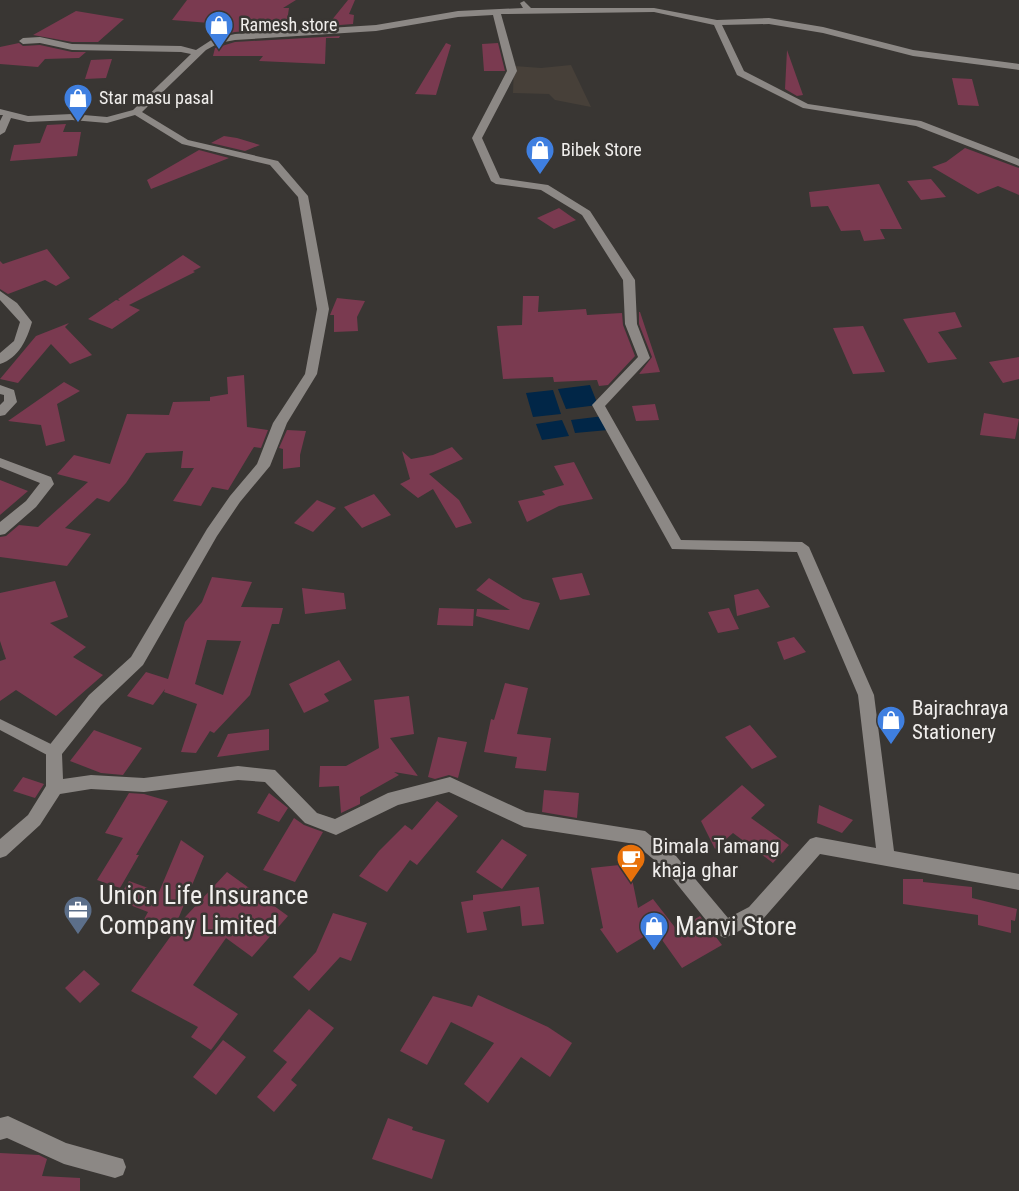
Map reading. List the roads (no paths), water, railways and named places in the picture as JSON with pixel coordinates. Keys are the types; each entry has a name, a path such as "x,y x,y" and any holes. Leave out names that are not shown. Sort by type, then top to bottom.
{"street":[{"path":"522,0 530,10"},
{"path":"0,132 4,113 28,119 63,117 107,120 136,112 197,53 216,41 235,37 376,28 458,14 530,10 654,10 717,23 769,21 823,30 913,52 1019,67"},
{"path":"497,13 512,71 477,138 496,181 544,188 586,213 629,280 631,324 644,358 598,405 677,545 802,547 867,695 886,858"},
{"path":"717,23 740,73 806,106 918,123 1019,163"},
{"path":"23,41 40,40 72,46 181,49 197,53"},
{"path":"0,850 34,820 55,787 54,753 95,700 137,660 212,533 235,499 263,466 280,423 311,374 323,309 303,196 274,163 185,142 136,112"},
{"path":"0,294 13,304 26,322 20,342 0,360"},
{"path":"0,389 10,393 11,402 0,412"},
{"path":"0,462 46,480 47,484 31,504 0,530"},
{"path":"55,787 91,782 144,785 238,773 269,775 311,819 336,827 394,798 450,784 524,819 639,837 670,862 725,929 756,913 816,845 1019,882"},
{"path":"0,1129 8,1127 64,1153 115,1167"}],"lane":[{"path":"0,724 54,753"}],"water":[{"path":"590,385 598,405 566,409 558,389"},
{"path":"553,390 561,414 533,417 526,393"},
{"path":"604,416 608,430 575,433 571,420"},
{"path":"562,420 569,436 542,440 536,424"}],"place":[{"name":"Ramesh store","path":"219,50"},
{"name":"Star masu pasal","path":"78,124"},
{"name":"Bibek Store","path":"540,176"},
{"name":"Bajrachraya Stationery","path":"891,746"},
{"name":"Bimala Tamang khaja ghar","path":"631,884"},
{"name":"Union Life Insurance Company Limited","path":"78,936"},
{"name":"Manvi Store","path":"654,952"}]}
